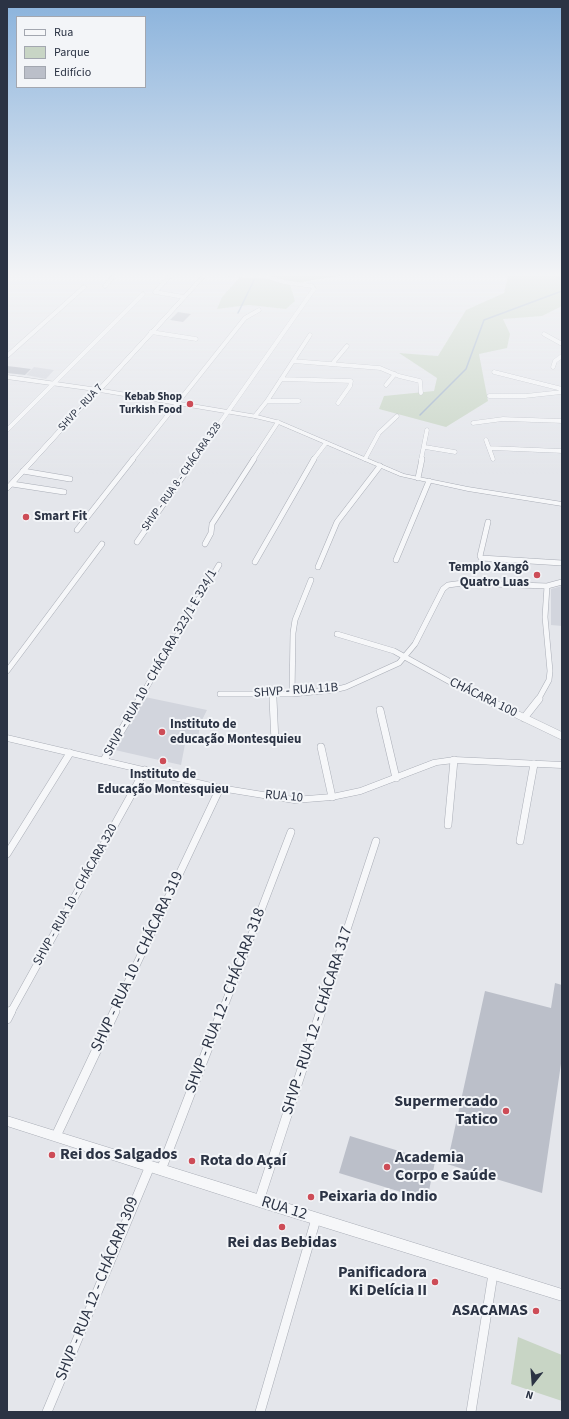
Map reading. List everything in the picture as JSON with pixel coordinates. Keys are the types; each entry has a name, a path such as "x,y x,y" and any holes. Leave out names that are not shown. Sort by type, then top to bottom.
{"street":[{"path":"7,356 23,341"},
{"path":"7,430 96,341"},
{"name":"SHVP - RUA 7","path":"7,489 86,401 99,390 143,341"},
{"path":"77,530 226,341"},
{"name":"SHVP - RUA 8 - CHÁCARA 328","path":"137,542 277,341"},
{"path":"256,416 306,341"},
{"path":"332,364 348,346"},
{"path":"553,367 555,360 562,356"},
{"path":"293,361 380,368 420,382 421,393"},
{"path":"494,372 562,390"},
{"path":"386,385 395,374"},
{"path":"7,377 99,390 256,416 278,422 380,466 418,478 468,489 562,504"},
{"path":"281,379 351,381 350,386 338,403"},
{"path":"489,396 525,396 562,390"},
{"path":"267,401 299,401"},
{"path":"365,459 378,433 397,416"},
{"path":"473,423 503,418 562,421"},
{"path":"205,544 211,533 212,524 278,422"},
{"path":"418,478 427,430"},
{"path":"486,440 493,458"},
{"path":"255,562 312,461 326,443"},
{"path":"425,447 455,452"},
{"path":"490,448 562,451"},
{"path":"318,567 338,522 380,466"},
{"path":"24,471 70,479"},
{"path":"396,560 429,481"},
{"path":"12,484 64,492"},
{"path":"488,522 480,556 482,559 562,563"},
{"path":"7,671 102,544"},
{"name":"SHVP - RUA 10 - CHÁCARA 323/1 E 324/1","path":"104,760 219,565"},
{"path":"292,694 293,633 295,620 311,580"},
{"name":"SHVP - RUA 11B","path":"220,694 273,695 328,691 346,687 399,663 414,644 444,588 448,585 463,583 547,586 562,582"},
{"path":"524,718 543,693 549,680 550,671 545,617 547,586"},
{"name":"CHÁCARA 100","path":"337,634 380,646 405,657 454,684 562,736"},
{"path":"273,695 275,742"},
{"path":"380,710 396,778"},
{"name":"RUA 10","path":"7,738 220,788 294,800 332,797 361,791 436,762 454,760 562,764"},
{"path":"321,747 332,797"},
{"path":"7,854 70,753"},
{"path":"448,825 454,760"},
{"path":"520,841 534,764"},
{"name":"SHVP - RUA 10 - CHÁCARA 320","path":"7,1020 145,770"},
{"name":"SHVP - RUA 10 - CHÁCARA 319","path":"56,1136 220,788"},
{"name":"SHVP - RUA 12 - CHÁCARA 318","path":"155,1168 291,832"},
{"name":"SHVP - RUA 12 - CHÁCARA 317","path":"259,1202 376,841"},
{"name":"RUA 12","path":"7,1121 259,1202 562,1295"},
{"name":"SHVP - RUA 12 - CHÁCARA 309","path":"48,1412 155,1168"},
{"path":"260,1412 316,1219"},
{"path":"471,1412 493,1274"}],"shaded area":[{"path":"34,367 54,370 46,379 26,375"},
{"path":"562,586 562,626 551,625 551,589"},
{"name":"Instituto de educação Montesquieu","path":"145,697 207,710 200,724 198,739 186,739 181,765 115,750"}],"green space":[{"path":"447,341 508,341 507,348 479,354 488,401 446,427 379,409 384,396 434,391 437,378 399,353 438,356"},
{"path":"518,1337 562,1355 562,1401 511,1384"}],"building":[{"path":"7,366 31,369 25,375 7,373"},
{"name":"Supermercado Tatico","path":"555,983 562,985 562,1057 542,1193 447,1164 485,991 551,1008"},
{"name":"Academia Corpo e Saúde","path":"350,1136 435,1162 427,1200 339,1173"}],"waterway":[{"path":"420,415 466,369 476,341"}],"place":[{"name":"Kebab Shop Turkish Food","path":"190,404"},
{"name":"Smart Fit","path":"26,517"},
{"name":"Templo Xangô Quatro Luas","path":"537,575"},
{"name":"Instituto de educação Montesquieu","path":"162,732"},
{"name":"Instituto de Educação Montesquieu","path":"163,761"},
{"name":"Supermercado Tatico","path":"506,1111"},
{"name":"Rei dos Salgados","path":"52,1155"},
{"name":"Rota do Açaí","path":"192,1161"},
{"name":"Academia Corpo e Saúde","path":"387,1167"},
{"name":"Peixaria do Indio","path":"311,1197"},
{"name":"Rei das Bebidas","path":"282,1227"},
{"name":"Panificadora Ki Delícia II","path":"435,1282"},
{"name":"ASACAMAS","path":"536,1311"}]}
